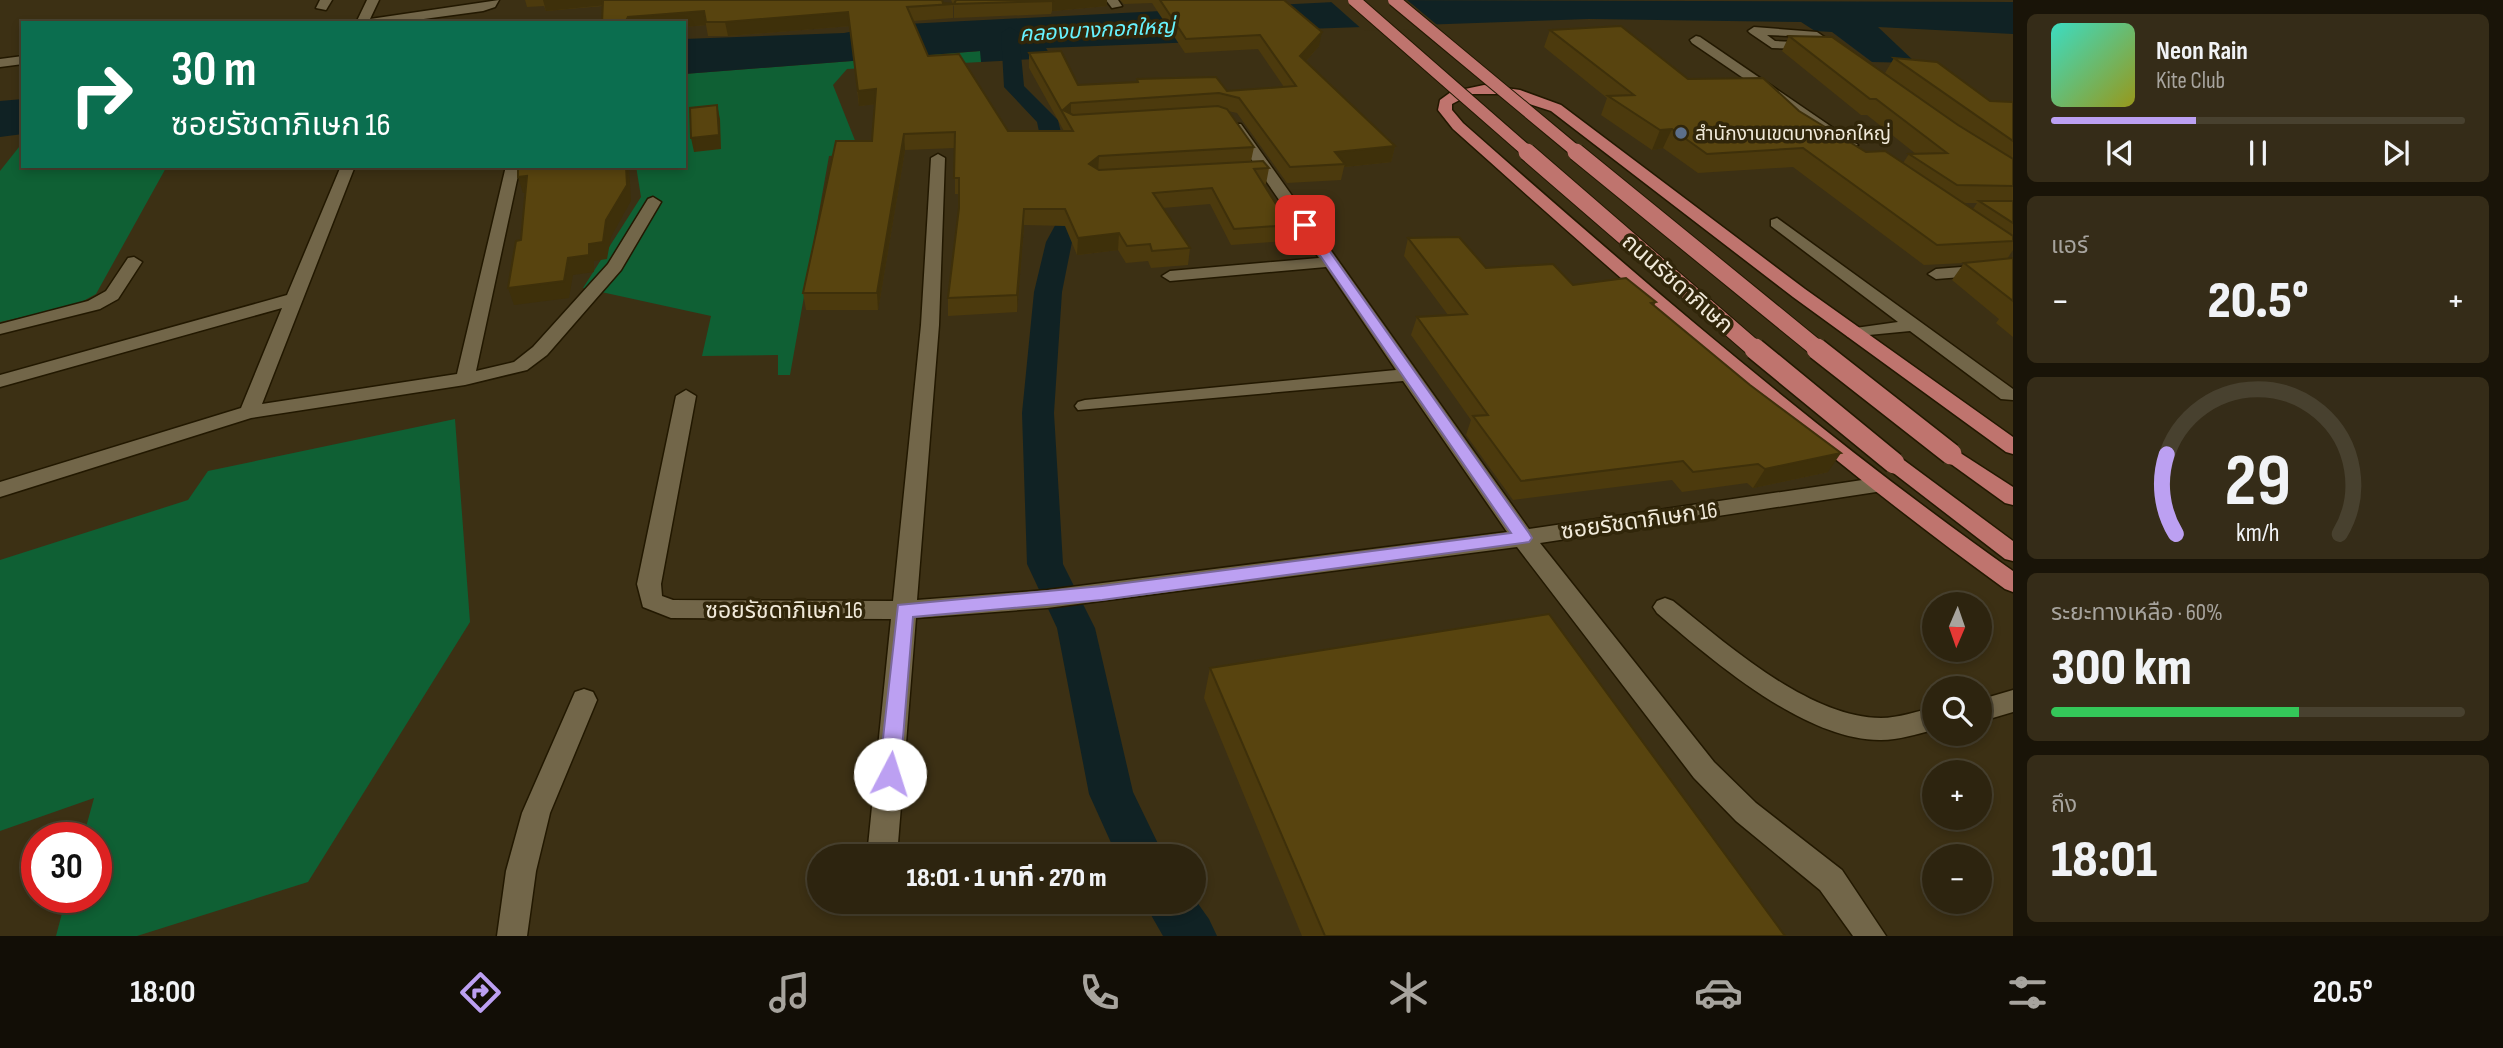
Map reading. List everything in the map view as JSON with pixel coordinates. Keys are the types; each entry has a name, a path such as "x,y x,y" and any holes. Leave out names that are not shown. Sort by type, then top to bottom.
{"main road":[{"name":"ถนนรัชดาภิเษก","path":"1354,0 1700,304 1894,463 2013,553"},
{"name":"ถนนรัชดาภิเษก","path":"1394,0 1751,298 1951,454 2013,498"},
{"path":"2013,447 1854,333 1556,108 1531,97 1503,92 1462,93 1445,103 1445,110 1458,126 1652,298 1876,485 2013,583"}],"street":[{"path":"364,21 373,0"},
{"path":"406,17 417,0"},
{"path":"377,21 483,8 491,5 493,0"},
{"path":"1696,40 1866,157"},
{"path":"1829,46 1849,56"},
{"path":"0,63 21,60"},
{"path":"1217,115 1231,119 1412,374 1523,538 1704,771 1746,812 1831,880 1871,936"},
{"path":"883,844 930,324 938,158"},
{"path":"249,412 347,168"},
{"path":"465,379 513,168"},
{"path":"1240,170 1266,169"},
{"path":"0,490 249,412 465,379 520,366 540,351 615,266 653,202"},
{"path":"1777,223 2008,395"},
{"path":"0,329 94,305 112,295 134,262"},
{"path":"1170,276 1331,262"},
{"path":"1936,274 2013,268"},
{"path":"0,381 294,299"},
{"path":"1854,333 1914,325"},
{"path":"1085,407 1412,374"},
{"name":"ซอยรัชดาภิเษก 16","path":"686,396 649,584 651,601 671,609 904,610 1078,596 1523,538 1876,485"},
{"path":"1665,607 1747,675 1847,723 1878,729 1922,721"},
{"path":"512,936 521,871 536,813 584,700"},
{"path":"1992,707 2013,701"}],"green space":[{"path":"981,51 981,62 847,69 833,85 860,153 829,156 790,375 778,375 778,355 702,356 711,316 583,288 641,197 636,168 686,168 686,74"},
{"path":"21,145 21,168 166,168 96,294 76,305 0,322 0,171"},
{"path":"455,419 470,622 308,882 137,936 56,936 62,913 112,913 112,822 87,822 94,798 0,831 0,560 188,500 208,471"}],"water":[{"name":"คลองบางกอกใหญ่","path":"1374,0 2013,2 2013,34 1878,27 1916,63 1872,62 1832,32 1815,31 1801,22 1589,19 1222,32 1223,41 1046,48 1052,58 981,62 980,51 686,74 686,39 844,33 887,25"},
{"path":"21,99 21,134 0,137 0,101"}],"pier":[{"path":"1329,0 1407,0 1442,29 1364,31"}],"building":[{"path":"603,0 942,0 943,3 953,4 907,7 928,56 959,54 1008,131 1073,131 1029,53 1061,51 1078,85 1138,82 1137,79 1216,77 1227,91 1296,86 1260,35 1186,39 1160,0 1284,0 1322,32 1300,56 1395,146 1335,152 1345,164 1290,167 1239,98 1219,93 1071,103 1063,110 1073,115 1218,106 1227,109 1254,147 1099,156 1089,164 1099,170 1263,161 1269,168 1254,169 1289,225 1234,229 1212,188 1153,193 1190,248 1152,251 1150,244 1127,246 1119,233 1078,238 1065,209 1024,209 1017,295 948,298 959,208 959,178 954,178 955,132 904,134 877,293 803,293 836,141 872,141 876,89 858,91 848,12 706,22 704,11 628,17 626,21 602,21"},
{"path":"956,0 1051,0 1052,1 954,4"},
{"path":"1621,26 1688,79 1763,78 1799,111 1866,152 1885,151 2013,236 2013,241 1937,245 1803,148 1707,154 1672,129 1660,130 1608,96 1634,95 1550,30"},
{"path":"1789,36 1832,37 1958,125 2013,159 2013,186 1957,185 1909,154 1947,153 1876,99 1870,99"},
{"path":"1894,58 1937,62 1990,101 2013,102 2013,141"},
{"path":"717,105 719,135 691,138 690,108"},
{"path":"518,168 626,168 627,185 606,220 603,242 589,244 589,255 568,258 564,281 508,288 516,241 521,240 527,176 518,177"},
{"path":"1979,201 2013,201 2013,223"},
{"path":"1459,237 1486,268 1553,264 1573,285 1626,278 1656,302 1651,303 1750,385 1841,453 1765,469 1758,464 1693,472 1683,461 1521,481 1473,416 1488,415 1417,317 1467,314 1408,238"},
{"path":"2013,258 2013,301 1964,263"},
{"path":"1549,614 1785,936 1325,936 1210,668"}],"waterway":[{"name":"คลองบางกอกใหญ่","path":"1010,33 1014,55 1014,87 1047,120 1052,141 1050,157 1072,195 1070,220 1059,242 1048,292 1038,413 1045,564 1076,628 1111,794 1135,844"},
{"path":"1176,914 1192,936"}],"place":[{"name":"สำนักงานเขตบางกอกใหญ่","path":"1681,133"}],"route":[{"path":"890,774 904,610 1102,593 1523,538 1412,374 1305,225"}]}
